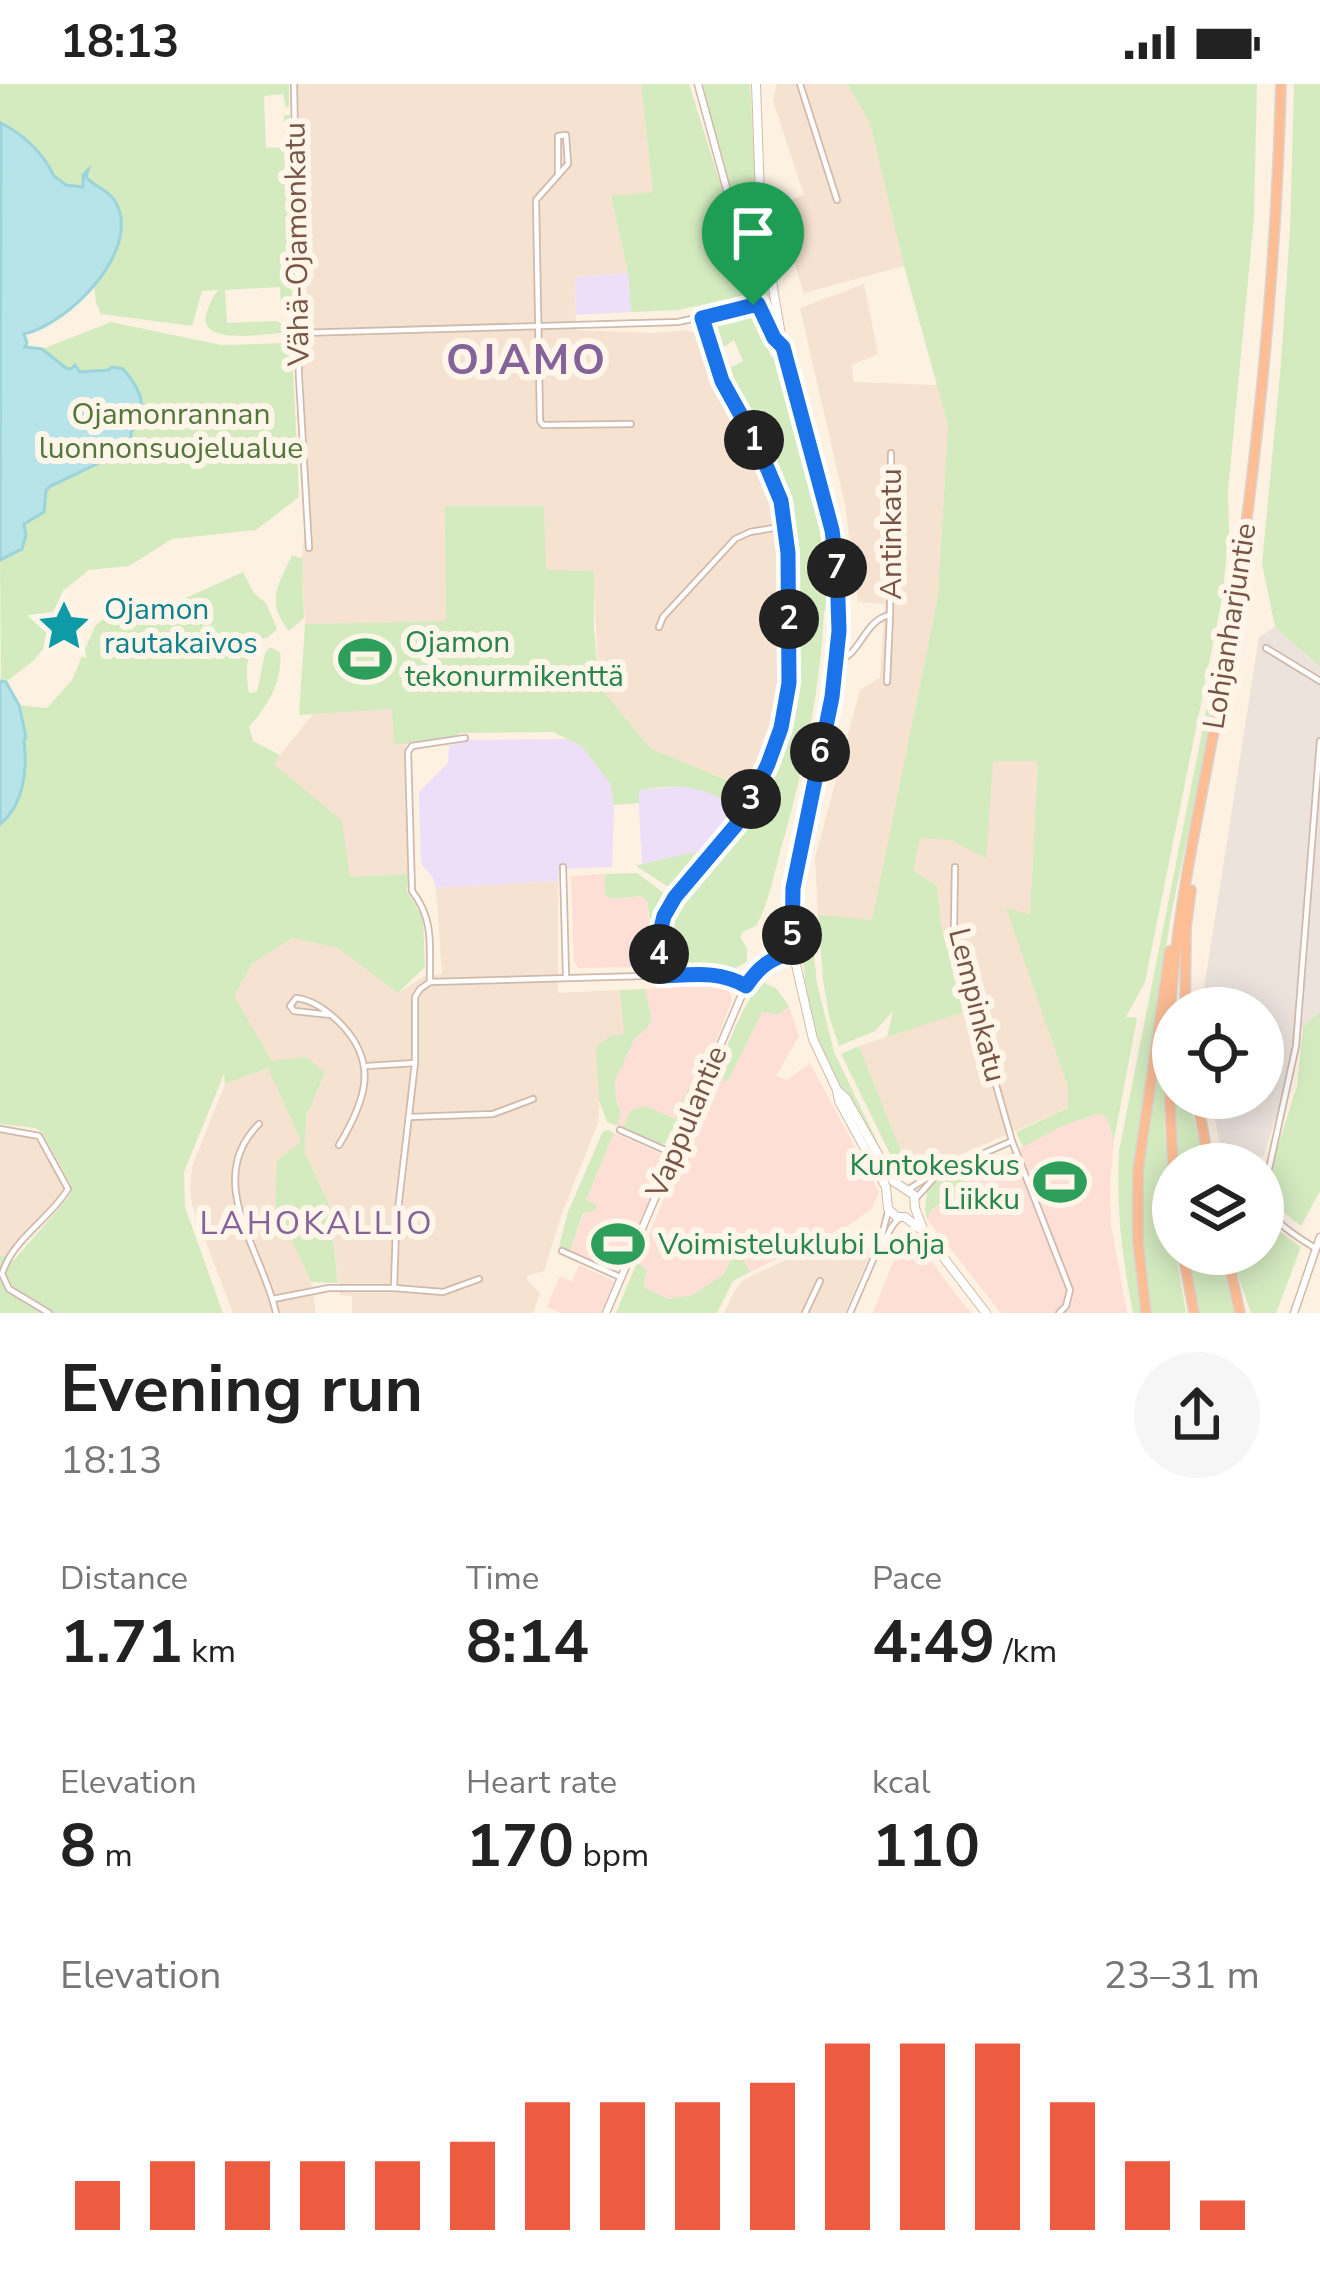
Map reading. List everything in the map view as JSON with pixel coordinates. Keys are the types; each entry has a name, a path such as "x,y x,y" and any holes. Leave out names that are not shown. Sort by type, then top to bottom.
{"highway":[{"name":"Lohjanharjuntie","path":"1172,1143 1170,1025 1175,962 1256,454 1276,235 1281,84"},
{"path":"1185,987 1186,927 1198,819"},
{"path":"1146,1313 1137,1226 1138,1170 1174,928 1188,870"},
{"path":"1187,1275 1194,1313"},
{"path":"1232,1275 1240,1313"}],"main road":[{"path":"756,84 760,196 783,347 832,530 837,569 832,697 793,888 792,953 813,1040 839,1101 884,1182 888,1209 924,1232 986,1313"},
{"path":"837,1090 893,1180 915,1204 924,1232"},
{"path":"888,1197 904,1188"},
{"path":"903,1217 915,1204"}],"street":[{"name":"Vähä-Ojamonkatu","path":"293,84 309,548"},
{"path":"698,84 758,304 783,347"},
{"path":"800,84 837,200"},
{"path":"558,174 558,136 566,135 568,164 536,200 541,424 631,424"},
{"path":"299,333 678,322 758,304"},
{"path":"662,976 658,940 664,916 736,825 768,764 789,683 788,553 781,501 758,446 722,381 702,318"},
{"name":"Antinkatu","path":"887,682 891,453"},
{"path":"659,627 735,539 785,526"},
{"name":"Antinkatu","path":"836,662 849,657 876,620 890,615"},
{"path":"1266,648 1320,681"},
{"path":"430,982 429,921 412,891 408,752 412,746 464,738"},
{"path":"1316,1248 1273,1216 1265,1187 1296,1046 1320,741"},
{"path":"563,867 566,977"},
{"name":"Lempinkatu","path":"955,867 957,939 1012,1141 1070,1290 1059,1313"},
{"path":"394,1288 396,1228 416,1063 415,998 420,989 430,982 715,974 746,986 762,965 792,953"},
{"name":"Vappulantie","path":"606,1313 746,986"},
{"path":"331,1015 294,1011 290,1006 302,998 331,1015 352,1038 366,1066 362,1102 339,1145"},
{"path":"366,1066 416,1063"},
{"path":"410,1117 494,1114 533,1099"},
{"path":"259,1124 238,1154 234,1176 241,1217 276,1313"},
{"path":"0,1130 39,1136 68,1189 16,1246 2,1274 9,1289 50,1313"},
{"path":"620,1130 674,1154"},
{"path":"904,1188 1012,1141"},
{"path":"915,1204 920,1190 938,1175"},
{"path":"850,1313 879,1246 888,1209"},
{"path":"879,1246 895,1221 903,1217"},
{"path":"1294,1313 1320,1237"},
{"path":"562,1251 620,1277"},
{"path":"273,1299 329,1288 443,1292 479,1279"},
{"path":"805,1313 820,1281"}],"shaded area":[{"path":"298,84 641,84 653,192 611,197 628,273 575,277 576,330 694,333 726,411 765,478 778,534 781,670 774,726 748,789 650,748 599,686 593,571 546,571 447,621 305,624 302,558 308,496"},
{"path":"777,84 847,84 870,123 904,266 804,293 776,206 804,195 773,101"},
{"path":"628,273 631,312 576,315 575,277"},
{"path":"864,284 878,354 852,365 853,382 937,385 948,425 938,596 872,921 818,915 815,858 860,690 880,678 885,604 858,602 845,504 800,308"},
{"path":"1275,627 1320,667 1320,1012 1303,1026 1284,1089 1284,987 1204,987 1259,637"},
{"path":"393,709 394,745 406,744 408,874 350,877 273,764 314,713"},
{"path":"567,739 581,746 610,783 612,867 559,869 558,881 436,888 421,864 419,792 448,763 449,746 465,740"},
{"path":"993,761 1038,761 1030,915 1008,909 1068,1087 1068,1108 911,1176 859,1046 963,1012 937,886 912,871 920,837 952,840"},
{"path":"688,786 738,807 704,850 642,864 638,790"},
{"path":"605,874 605,895 612,899 641,896 647,901 651,946 647,961 638,967 579,968 574,962 571,876"},
{"path":"558,881 558,993 620,990 625,1034 600,1094 598,1123 544,1271 527,1276 540,1293 533,1313 352,1313 352,1296 340,1295 329,1204 305,1153 306,1118 325,1073 273,1062 233,996 252,964 292,938 338,948 371,967 399,993 424,976 442,974 436,888"},
{"path":"728,987 732,1000 696,1092 688,1090 675,1120 630,1111 623,1128 617,1126 621,1112 615,1080 651,1016 645,989"},
{"path":"789,1006 799,1036 776,1076 787,1080 810,1063 879,1192 872,1208 851,1224 750,1272 736,1249 723,1275 692,1295 669,1299 644,1287 647,1270 637,1262 715,1080 728,1080 762,1011 778,1015"},
{"path":"269,1068 301,1141 277,1162 275,1204 311,1282 316,1313 233,1313 192,1205 192,1167 225,1084"},
{"path":"1100,1113 1107,1118 1114,1140 1111,1225 1127,1313 1001,1313 927,1219 1001,1157"},
{"path":"1215,1119 1275,1119 1268,1143 1220,1143"},
{"path":"0,1133 36,1136 64,1189 7,1255 0,1256"},
{"path":"614,1133 666,1156 667,1161 620,1268 614,1270 570,1251 584,1213 596,1206 586,1200"},
{"path":"843,1234 873,1246 845,1313 724,1313 743,1280"},
{"path":"914,1237 971,1313 873,1313 898,1250"},
{"path":"579,1265 614,1281 601,1313 561,1313 547,1307 560,1276 572,1282"}],"green space":[{"path":"0,84 289,84 286,108 283,94 264,96 266,148 285,147 284,115 290,115 295,321 281,311 280,287 225,290 227,323 276,321 292,332 238,336 213,331 206,315 219,290 202,291 192,326 101,314 94,287 98,283 89,172 83,175 82,187 66,185 32,145 0,123"},
{"path":"641,84 689,84 722,189 747,295 678,310 631,312 628,273 611,196 653,192"},
{"path":"703,84 750,84 757,209 769,298 762,301 725,172"},
{"path":"847,84 1257,84 1254,218 1222,599 1145,982 1126,1017 1137,1018 1114,1140 1107,1118 1100,1113 1023,1147 1016,1132 1068,1108 1068,1087 1006,908 1030,914 1038,761 993,761 986,859 952,840 920,838 913,871 937,886 963,1012 887,1037 893,1011 875,1031 839,1046 829,1016 818,915 872,920 938,596 948,425 870,123"},
{"path":"1294,84 1320,84 1320,667 1275,627 1262,564 1290,229"},
{"path":"748,315 771,356 778,360 820,529 827,593 819,672 804,759 768,897 756,926 740,937 747,948 747,961 728,969 674,966 666,935 676,904 748,820 766,787 791,719 796,648 792,521 774,466 738,399 729,368 743,361 734,340 721,349 714,330 717,323"},
{"name":"Ojamonrannan luonnonsuojelualue","path":"111,322 221,345 292,343 299,497 256,530 172,539 129,566 89,570 64,590 52,616 53,638 33,661 1,682 0,560 20,551 24,524 47,501 44,436 78,370 67,368 42,349"},
{"path":"445,506 544,506 546,570 594,571 599,686 650,748 748,789 738,807 701,790 680,787 639,790 639,803 614,805 610,783 581,746 553,732 461,733 394,745 392,709 299,715 305,624 446,621"},
{"path":"292,555 302,558 304,618 289,631 276,602"},
{"path":"243,572 254,593 266,603 277,629 256,640 247,666 249,693 257,692 265,653 270,647 280,652 273,692 249,727 253,741 280,755 274,764 342,821 350,877 408,874 407,891 423,918 425,967 398,993 338,948 292,938 252,964 234,996 272,1061 306,1057 325,1073 306,1117 305,1153 329,1204 338,1283 311,1282 275,1204 277,1161 301,1141 268,1068 225,1084 224,1074 184,1172 185,1207 223,1313 0,1313 0,1256 7,1255 1,1267 14,1260 71,1193 42,1132 0,1124 0,824 15,808 21,791 19,705 47,708 72,680 95,626 108,615 125,624 154,623 179,601"},
{"path":"1226,630 1160,987 1152,987 1152,1042 1135,1155 1133,1241 1141,1313 1133,1313 1121,1232 1119,1151 1223,632"},
{"path":"704,850 670,888 636,866 642,864"},
{"path":"637,873 665,894 651,929 647,901 641,896 612,899 605,895 605,874"},
{"path":"811,927 817,983 834,1052 892,1172 817,1038 807,1000 800,929"},
{"path":"761,982 776,988 789,1006 778,1015 762,1012 728,1081 715,1080 740,1017"},
{"path":"645,989 651,1016 615,1080 621,1112 617,1126 607,1122 599,1100 596,1047 610,1036 624,1034 620,990"},
{"path":"1320,1012 1320,1191 1301,1226 1284,1213 1284,1143 1279,1143 1297,1086 1303,1026"},
{"path":"859,1046 911,1176 897,1168 841,1054"},
{"path":"1152,1086 1152,1119 1164,1119 1165,1143 1152,1143 1152,1275 1180,1275 1186,1313 1149,1313 1140,1194"},
{"path":"688,1089 696,1092 684,1123 669,1142 654,1143 623,1128 630,1111 645,1106 675,1119"},
{"path":"1175,1119 1194,1119 1199,1143 1176,1143"},
{"path":"603,1131 614,1133 586,1200 597,1205 594,1211 583,1213 570,1251 559,1246 568,1212"},
{"path":"996,1154 1001,1160 986,1173 982,1170 927,1219 927,1191 932,1184"},
{"path":"1284,1235 1301,1247 1276,1313 1251,1313 1238,1275 1284,1275"},
{"path":"737,1248 750,1272 733,1281 717,1313 616,1313 637,1262 647,1270 644,1287 669,1299 692,1295 723,1275"},
{"path":"1192,1275 1226,1275 1234,1313 1199,1313"}],"water":[{"path":"1,123 32,145 66,185 83,187 88,170 86,177 112,197 121,220 119,241 97,282 60,316 24,334 25,347 42,349 66,368 75,365 80,372 123,369 139,392 141,407 131,439 107,459 49,487 44,512 24,524 22,549 0,560"},
{"path":"0,681 6,682 19,705 26,737 22,787 14,808 0,824"}],"place":[{"name":"Ojamon rautakaivos","path":"64,626"},
{"name":"Ojamon tekonurmikenttä","path":"365,659"},
{"name":"Kuntokeskus Liikku","path":"1060,1182"},
{"name":"Voimisteluklubi Lohja","path":"618,1244"}],"district":[{"name":"OJAMO","path":"527,360"},
{"name":"LAHOKALLIO","path":"317,1223"}],"route":[{"path":"758,304 783,347 832,530 839,631 832,697 793,888 792,953 762,965 746,986 715,974 662,976 658,940 668,907 748,806 781,728 789,683 788,553 781,501 758,446 722,381 702,318 753,305 758,304"}]}
